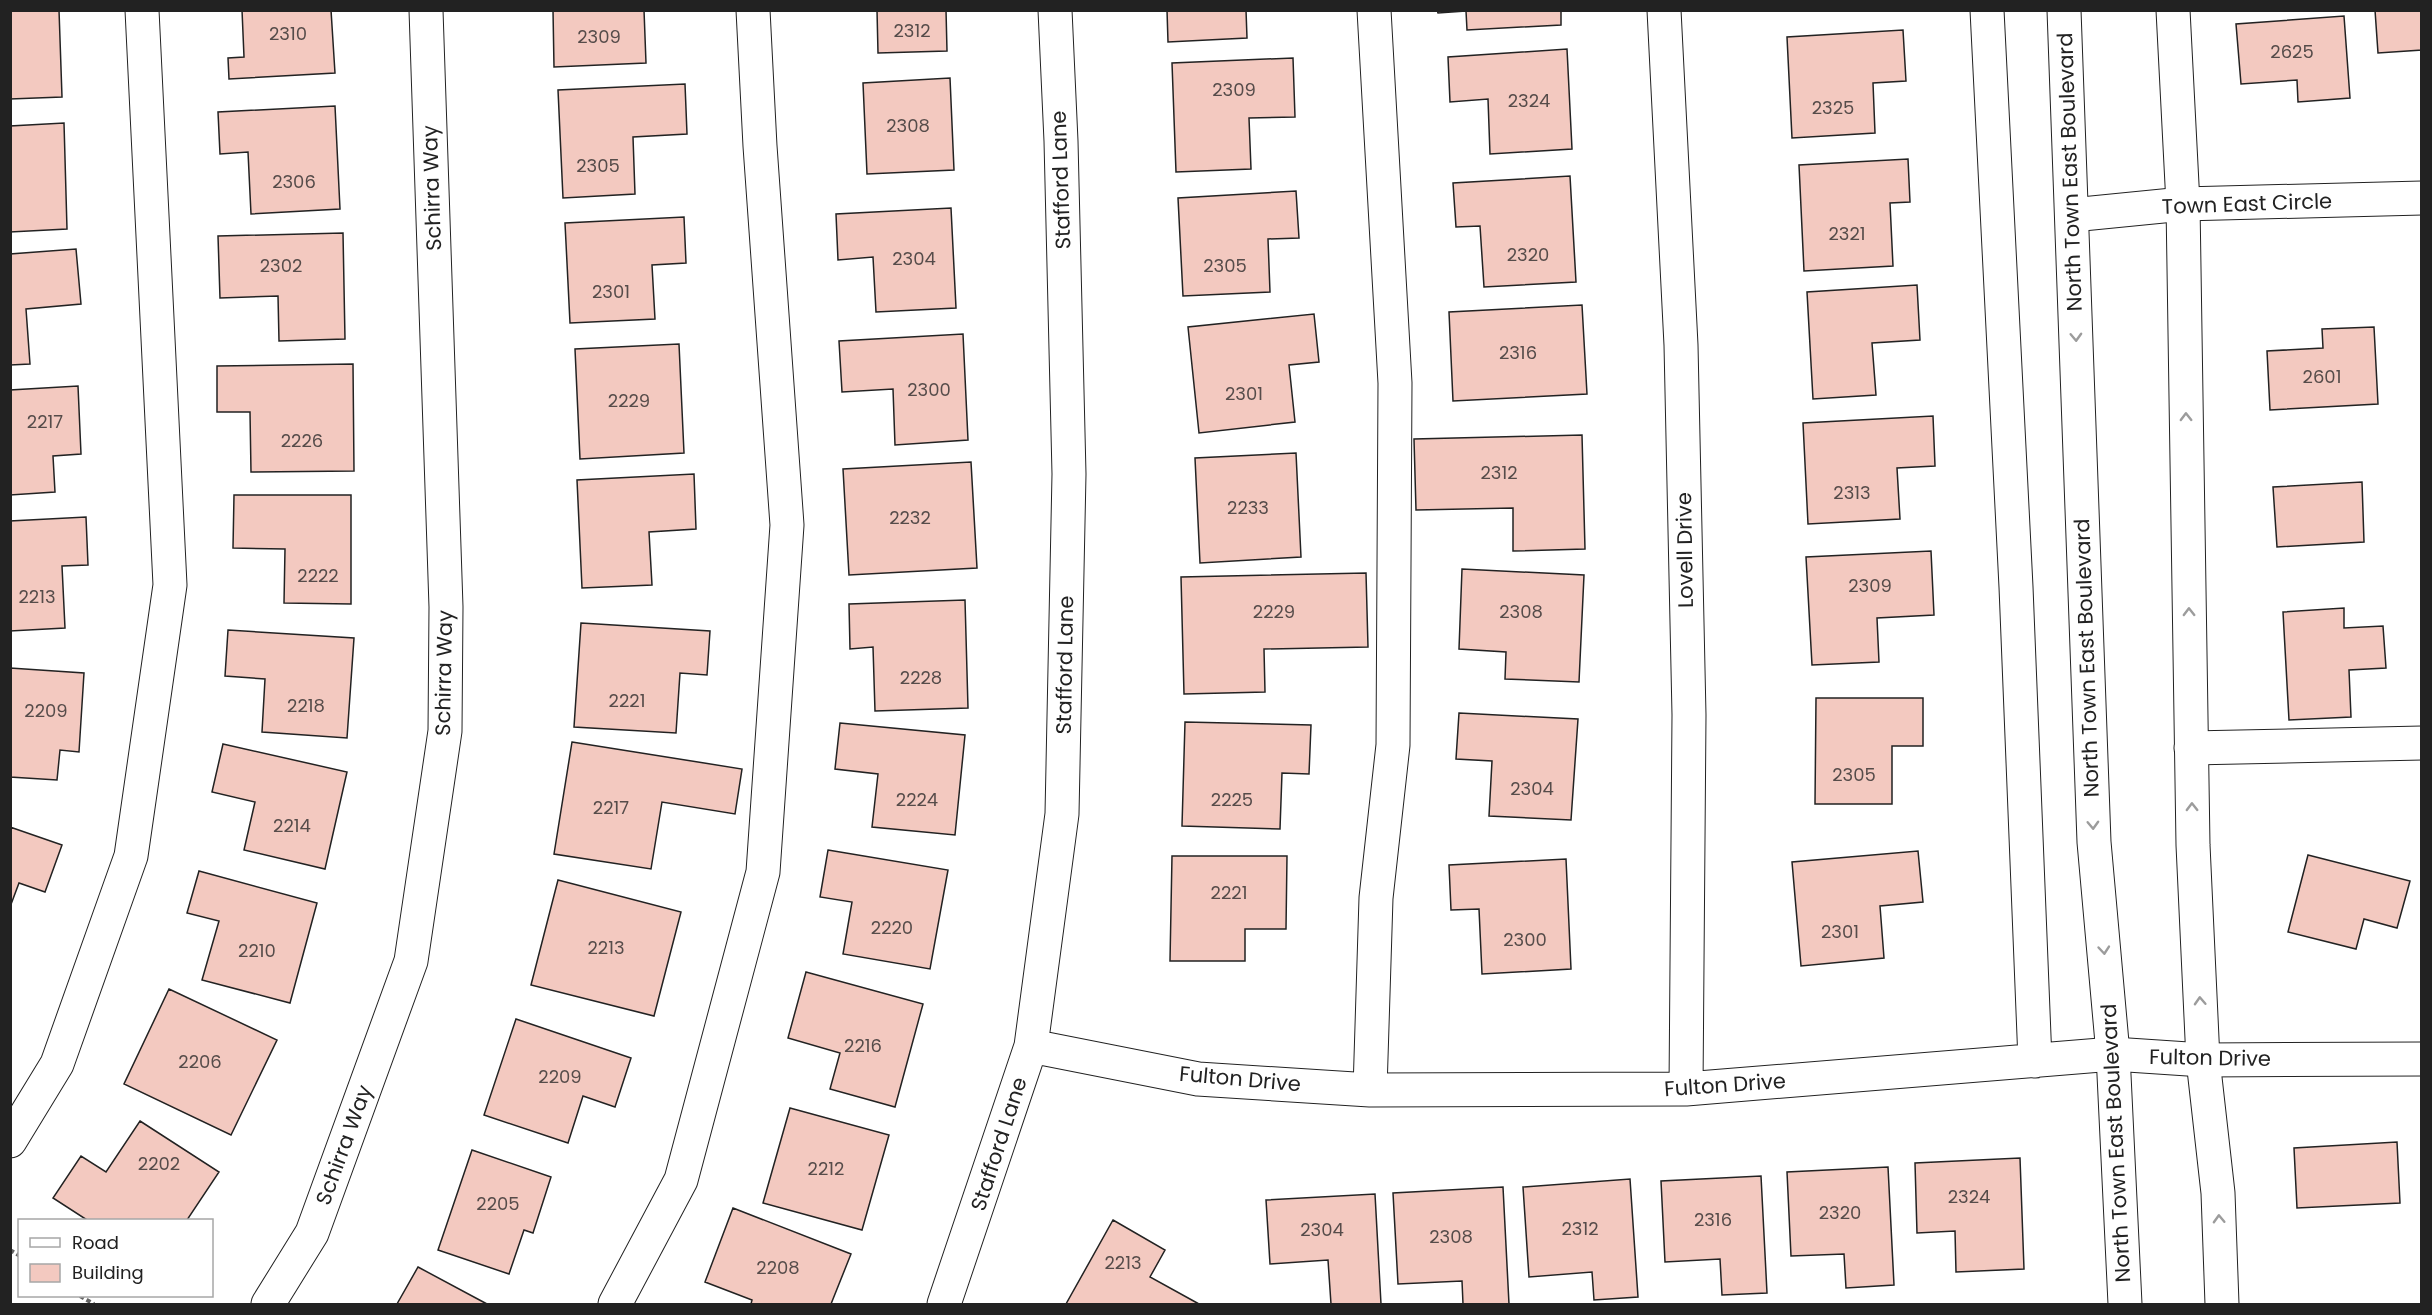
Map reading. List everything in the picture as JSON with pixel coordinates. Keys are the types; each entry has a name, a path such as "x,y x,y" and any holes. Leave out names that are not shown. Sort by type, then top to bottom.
{"street":[{"path":"10,1141 57,1064 131,856 170,585 142,10"},
{"name":"Schirra Way","path":"268,1305 312,1233 411,961 445,731 446,607 426,10"},
{"path":"615,1305 681,1180 763,872 787,525 760,146 753,10"},
{"name":"Stafford Lane","path":"944,1305 1031,1046 1062,814 1069,474 1061,141 1054,10"},
{"path":"1370,1090 1376,898 1393,745 1395,394 1374,10"},
{"name":"Lovell Drive","path":"1664,10 1681,345 1689,691 1686,1089"},
{"path":"1987,10 2016,587 2035,1061"},
{"name":"North Town East Boulevard","path":"2064,10 2094,842 2113,1054 2125,1305"},
{"path":"2173,10 2183,204 2193,845 2203,1060 2218,1193 2222,1305"},
{"name":"Town East Circle","path":"2072,215 2183,204 2421,198"},
{"path":"2191,748 2421,743"},
{"name":"Fulton Drive","path":"1031,1046 1198,1079 1370,1090 1686,1089 2113,1054 2203,1060 2421,1059"}],"building":[{"path":"10,10 59,10 62,97 10,99"},
{"path":"242,10 331,10 335,73 229,79 228,58 244,57"},
{"path":"553,10 644,10 646,63 554,67"},
{"path":"877,10 946,10 947,51 878,53"},
{"path":"1167,10 1246,10 1247,38 1168,42"},
{"path":"1437,10 1561,10 1561,25 1467,30 1466,11 1438,13"},
{"path":"2375,10 2422,10 2422,50 2378,53"},
{"path":"2344,16 2350,98 2298,102 2297,80 2241,84 2236,24"},
{"path":"1903,30 1906,81 1873,83 1875,133 1792,138 1787,37"},
{"path":"1567,49 1572,149 1490,154 1488,99 1450,102 1448,57"},
{"path":"1293,58 1295,117 1249,118 1251,169 1176,172 1172,63"},
{"path":"950,78 954,170 867,174 863,83"},
{"path":"685,84 687,134 633,137 635,194 563,198 558,90"},
{"path":"335,106 340,209 251,214 248,152 220,154 218,112"},
{"path":"64,123 67,229 10,232 10,126"},
{"path":"1908,159 1910,202 1890,203 1893,266 1804,271 1799,165"},
{"path":"1570,176 1576,282 1484,287 1480,226 1456,227 1453,183"},
{"path":"1296,191 1299,238 1268,239 1270,292 1183,296 1178,198"},
{"path":"951,208 956,308 876,312 873,257 838,260 836,214"},
{"path":"684,217 686,263 652,265 655,319 570,323 565,223"},
{"path":"343,233 345,339 279,341 278,296 220,298 218,236"},
{"path":"76,249 81,304 26,309 30,364 10,365 10,254"},
{"path":"1917,285 1920,340 1872,343 1876,395 1813,399 1807,292"},
{"path":"1582,305 1587,394 1453,401 1449,312"},
{"path":"1314,314 1319,362 1289,365 1295,422 1199,433 1188,327"},
{"path":"2374,327 2378,404 2270,410 2267,351 2323,348 2322,329"},
{"path":"963,334 968,440 895,445 893,389 842,392 839,341"},
{"path":"679,344 684,453 580,459 575,349"},
{"path":"353,364 354,471 251,472 250,412 217,412 217,366"},
{"path":"78,386 81,454 53,456 55,492 10,495 10,390"},
{"path":"1933,416 1935,466 1897,468 1900,519 1808,524 1803,423"},
{"path":"1582,435 1585,549 1513,551 1513,508 1416,510 1414,439"},
{"path":"1296,453 1301,557 1200,563 1195,458"},
{"path":"971,462 977,568 849,575 843,469"},
{"path":"694,474 696,529 649,532 652,585 582,588 577,480"},
{"path":"2362,482 2364,542 2277,547 2273,487"},
{"path":"234,495 351,495 351,604 284,603 285,549 233,548"},
{"path":"86,517 88,565 62,566 65,628 10,631 10,521"},
{"path":"1931,551 1934,615 1877,618 1879,662 1812,665 1806,557"},
{"path":"1462,569 1584,575 1579,682 1505,679 1506,652 1459,649"},
{"path":"1366,573 1368,647 1264,649 1265,692 1184,694 1181,577"},
{"path":"965,600 968,708 875,711 873,647 850,649 849,604"},
{"path":"2344,608 2344,628 2383,626 2386,668 2349,670 2351,717 2289,720 2283,612"},
{"path":"581,623 710,631 707,675 680,673 676,733 574,727"},
{"path":"228,630 354,638 347,738 262,732 265,679 225,676"},
{"path":"10,668 84,673 79,752 60,750 57,780 10,777"},
{"path":"1816,698 1923,698 1923,746 1892,746 1892,804 1815,804"},
{"path":"1459,713 1578,719 1571,820 1489,816 1492,761 1456,759"},
{"path":"1185,722 1311,725 1309,774 1282,773 1280,829 1182,826"},
{"path":"840,723 965,735 955,835 872,827 878,774 835,769"},
{"path":"572,742 742,769 735,814 662,802 651,869 554,854"},
{"path":"223,744 347,772 325,869 244,850 255,802 212,792"},
{"path":"10,827 62,845 45,892 19,883 10,907"},
{"path":"828,850 948,870 930,969 843,954 852,902 820,897"},
{"path":"1918,851 1923,902 1880,906 1884,958 1801,966 1792,862"},
{"path":"2308,855 2410,881 2397,928 2364,919 2356,949 2288,932"},
{"path":"1172,856 1287,856 1286,929 1245,929 1245,961 1170,961"},
{"path":"1566,859 1571,969 1482,974 1479,909 1451,910 1449,865"},
{"path":"199,871 317,903 290,1003 202,980 219,921 187,913"},
{"path":"558,880 681,912 654,1016 531,985"},
{"path":"806,972 923,1004 895,1107 830,1089 840,1053 788,1038"},
{"path":"169,989 277,1040 231,1135 124,1084"},
{"path":"516,1019 631,1058 615,1107 583,1096 568,1143 484,1115"},
{"path":"790,1108 889,1135 862,1230 763,1203"},
{"path":"140,1121 219,1172 188,1219 85,1219 53,1198 81,1156 106,1172"},
{"path":"2397,1142 2400,1203 2297,1208 2294,1148"},
{"path":"472,1150 551,1177 533,1233 524,1230 509,1274 438,1250"},
{"path":"2020,1158 2024,1269 1956,1272 1955,1231 1917,1233 1915,1163"},
{"path":"1888,1167 1894,1285 1846,1288 1844,1254 1791,1256 1787,1172"},
{"path":"1761,1176 1767,1293 1722,1295 1720,1259 1665,1262 1661,1181"},
{"path":"1630,1179 1638,1297 1594,1300 1592,1272 1529,1277 1523,1187"},
{"path":"1503,1187 1509,1304 1463,1304 1462,1281 1398,1284 1393,1193"},
{"path":"1375,1194 1381,1304 1331,1304 1328,1260 1270,1264 1266,1200"},
{"path":"733,1208 851,1254 831,1304 751,1304 752,1300 705,1282"},
{"path":"1113,1220 1165,1250 1150,1277 1199,1304 1066,1304"},
{"path":"418,1267 487,1304 397,1304"}]}
